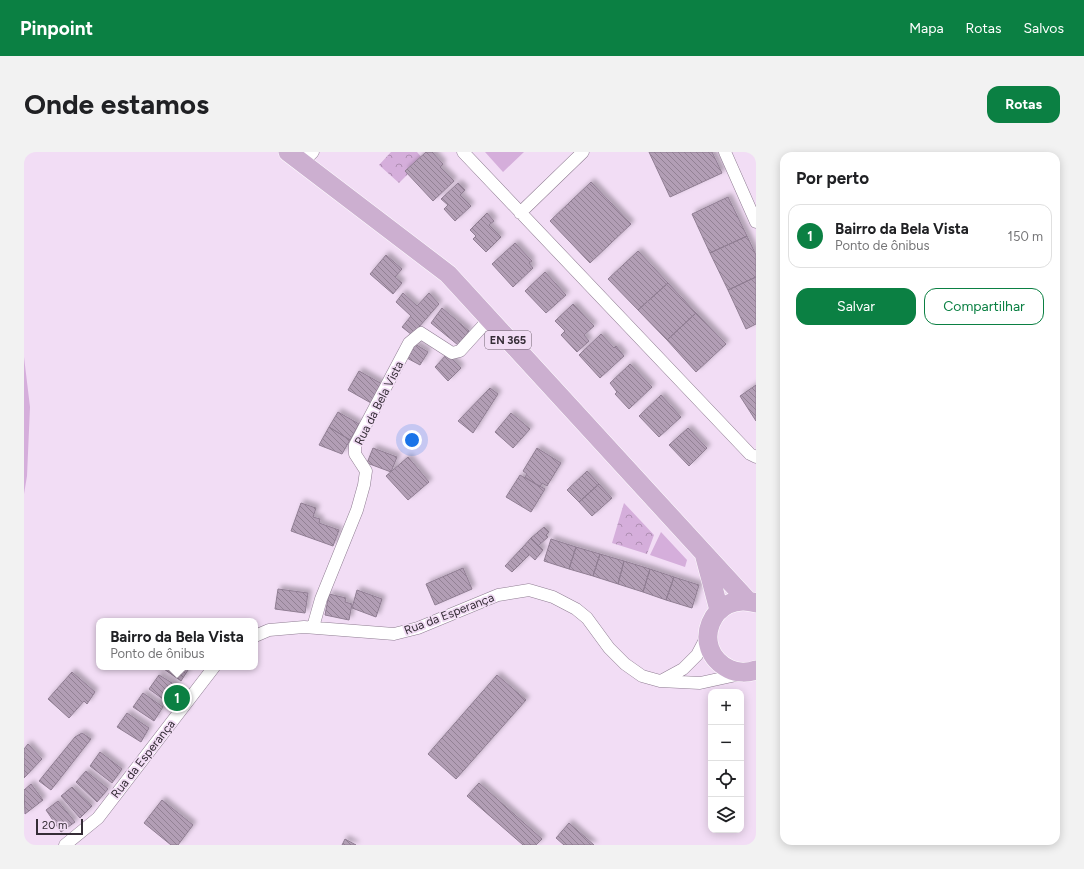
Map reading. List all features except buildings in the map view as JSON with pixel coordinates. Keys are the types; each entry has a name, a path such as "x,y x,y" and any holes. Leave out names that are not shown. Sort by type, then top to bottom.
{"main road":[{"name":"EN 365","path":"301,156 448,274 704,554"},
{"path":"704,554 752,602"},
{"path":"704,554 719,610"},
{"path":"752,602 735,601 726,604 719,610 710,622 707,636 709,648 715,659 722,665 733,671 753,671"}],"street":[{"path":"463,152 744,448 756,457"},
{"path":"520,213 583,152"},
{"path":"725,152 756,222"},
{"name":"Rua da Bela Vista","path":"313,628 321,599 358,510 364,485 366,471 355,454 355,445 409,343 421,333 452,353 460,351 489,319"},
{"name":"Rua da Esperança","path":"258,635 269,630 304,627 394,634 418,628 498,595 529,590 553,597 576,609 587,618 609,648 625,664 642,676 660,681 700,683 753,671"},
{"path":"660,681 683,669 697,655 707,636"},
{"name":"Rua da Esperança","path":"65,845 98,818 212,670"}],"green space":[{"path":"391,152 417,152 423,159 399,183 379,165"},
{"path":"485,152 524,152 503,172"},
{"path":"24,357 30,407 27,476 24,494"},
{"path":"624,503 654,535 647,554 612,543"},
{"path":"661,532 687,560 685,567 650,555"}],"place":[{"name":"Bairro da Bela Vista","path":"177,698"}]}
